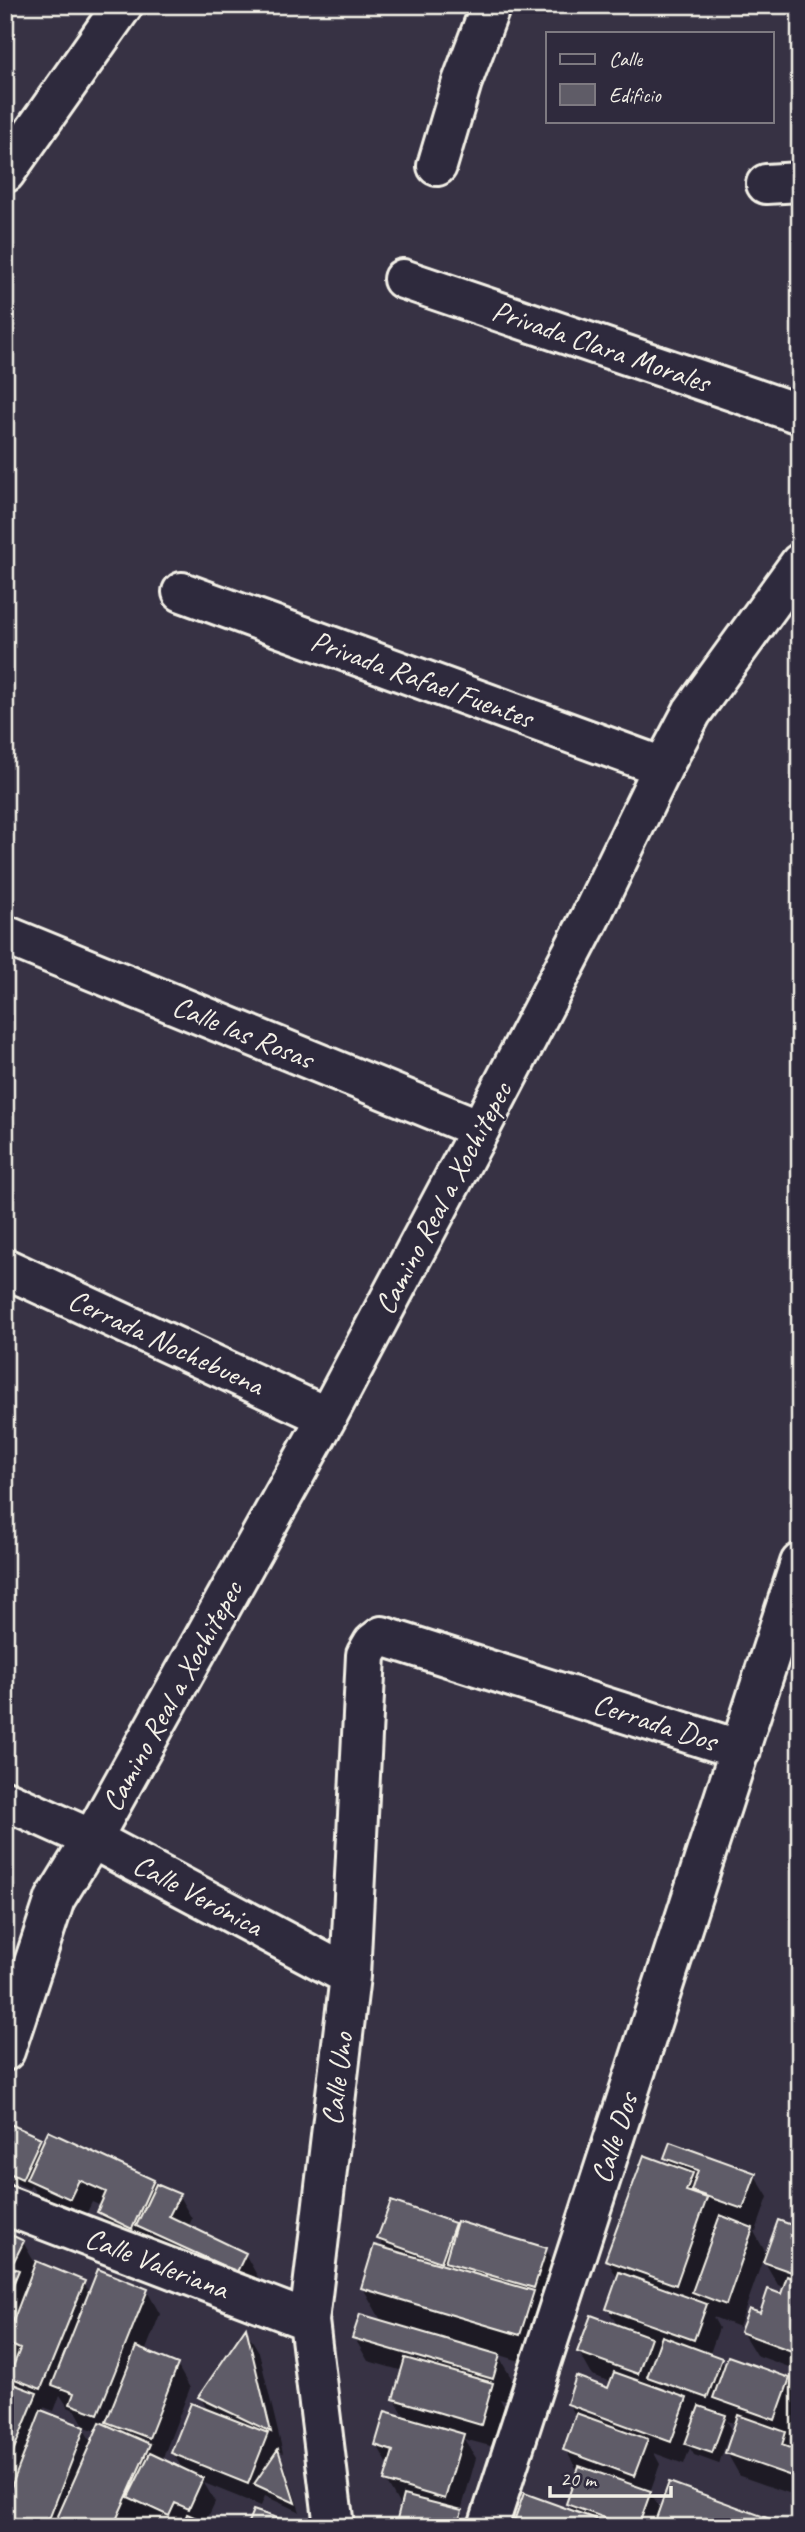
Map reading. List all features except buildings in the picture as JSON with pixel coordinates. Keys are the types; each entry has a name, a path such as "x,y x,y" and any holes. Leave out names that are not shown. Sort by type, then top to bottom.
{"street":[{"path":"5,173 123,5"},
{"path":"437,166 462,82 491,5"},
{"name":"Privada Clara Morales","path":"403,279 800,414"},
{"name":"Camino Real a Xochitepec","path":"5,2051 55,1899 93,1839 327,1417 589,920 692,712 800,563"},
{"name":"Privada Rafael Fuentes","path":"182,592 663,766"},
{"name":"Calle las Rosas","path":"5,935 480,1129"},
{"name":"Cerrada Nochebuena","path":"5,1268 327,1417"},
{"name":"Cerrada Dos","path":"382,1636 741,1750 800,1563"},
{"name":"Calle Uno","path":"334,2527 309,2321 350,1976 366,1655 373,1643 382,1636"},
{"name":"Calle Dos","path":"488,2527 741,1750"},
{"name":"Calle Verónica","path":"5,1800 93,1839 350,1976"},
{"name":"Calle Valeriana","path":"5,2205 309,2321"}]}
